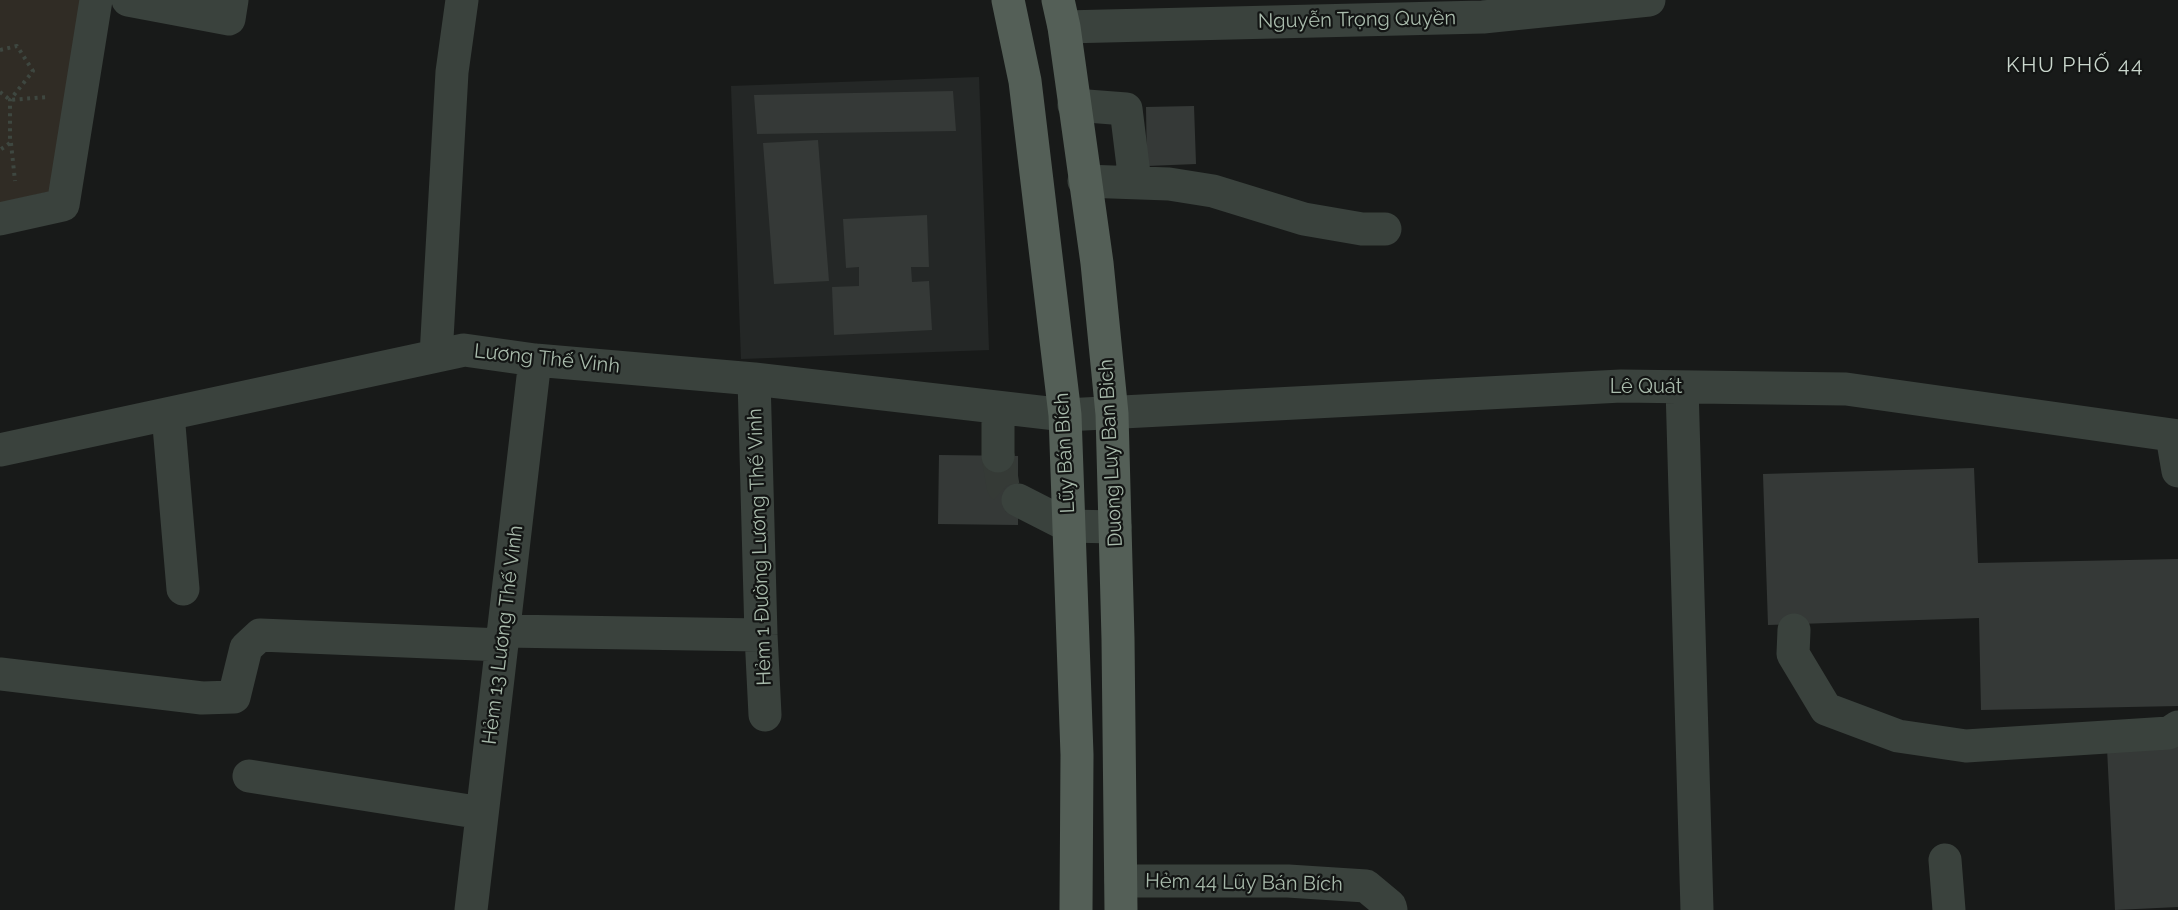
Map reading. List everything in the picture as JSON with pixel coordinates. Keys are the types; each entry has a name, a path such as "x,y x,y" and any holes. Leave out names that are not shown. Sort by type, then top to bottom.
{"main road":[{"name":"Lũy Bán Bích","path":"1008,0 1025,81 1065,415 1077,755 1076,910"},
{"name":"Duong Luy Ban Bich","path":"1061,14 1097,263 1112,414 1121,896"}],"street":[{"path":"8,205 63,205 96,0"},
{"path":"128,0 229,19 232,0"},
{"path":"436,356 452,72 462,0"},
{"name":"Nguyễn Trọng Quyền","path":"1061,14 1483,17 1648,0"},
{"path":"1074,105 1126,109 1135,182"},
{"path":"1084,181 1169,184 1202,189 1304,219 1362,229 1385,229"},
{"name":"Lương Thế Vinh","path":"0,450 464,350 535,360 754,379 1065,415"},
{"name":"Hẻm 13 Lương Thế Vinh","path":"471,910 535,360"},
{"name":"Hẻm 1 Đường Lương Thế Vinh","path":"754,379 765,715"},
{"name":"Lê Quát","path":"1065,415 1620,386 1846,389 2175,436"},
{"path":"1682,387 1697,910"},
{"path":"998,408 998,456"},
{"path":"168,414 183,589"},
{"path":"2175,436 2178,471"},
{"path":"1018,500 1069,526 1115,527"},
{"path":"1794,630 1792,654 1826,709 1898,736 1966,746 2169,733 2178,727"},
{"path":"0,674 202,698 234,696 246,648 260,635 503,638 761,635"},
{"path":"249,776 482,813"},
{"path":"1945,860 1949,910"},
{"name":"Hẻm 44 Lũy Bán Bích","path":"1121,896 1288,881 1366,885 1390,906 1391,910"}],"path":[{"path":"0,50 17,46 33,71 10,100 8,205"},
{"path":"0,92 10,100 52,97"},
{"path":"0,150 10,143"}],"shaded area":[{"path":"0,0 85,0 56,190 0,203"},
{"path":"979,77 989,350 741,359 731,86"}],"building":[{"path":"953,91 956,131 757,134 754,95"},
{"path":"1194,106 1196,164 1147,166 1146,107"},
{"path":"818,140 829,281 774,284 763,143"},
{"path":"927,215 929,267 911,267 912,282 929,281 932,330 834,335 832,287 859,286 859,267 846,268 843,219"},
{"path":"939,455 1018,456 1018,525 938,524"},
{"path":"1974,468 1978,563 2178,559 2178,706 1981,710 1979,618 1768,625 1763,474"},
{"path":"2178,744 2178,907 2115,910 2107,748"}],"tunnel":[{"path":"998,456 1003,486 1018,500"}],"district":[{"name":"KHU PHỐ 44","path":"2075,66"}]}
